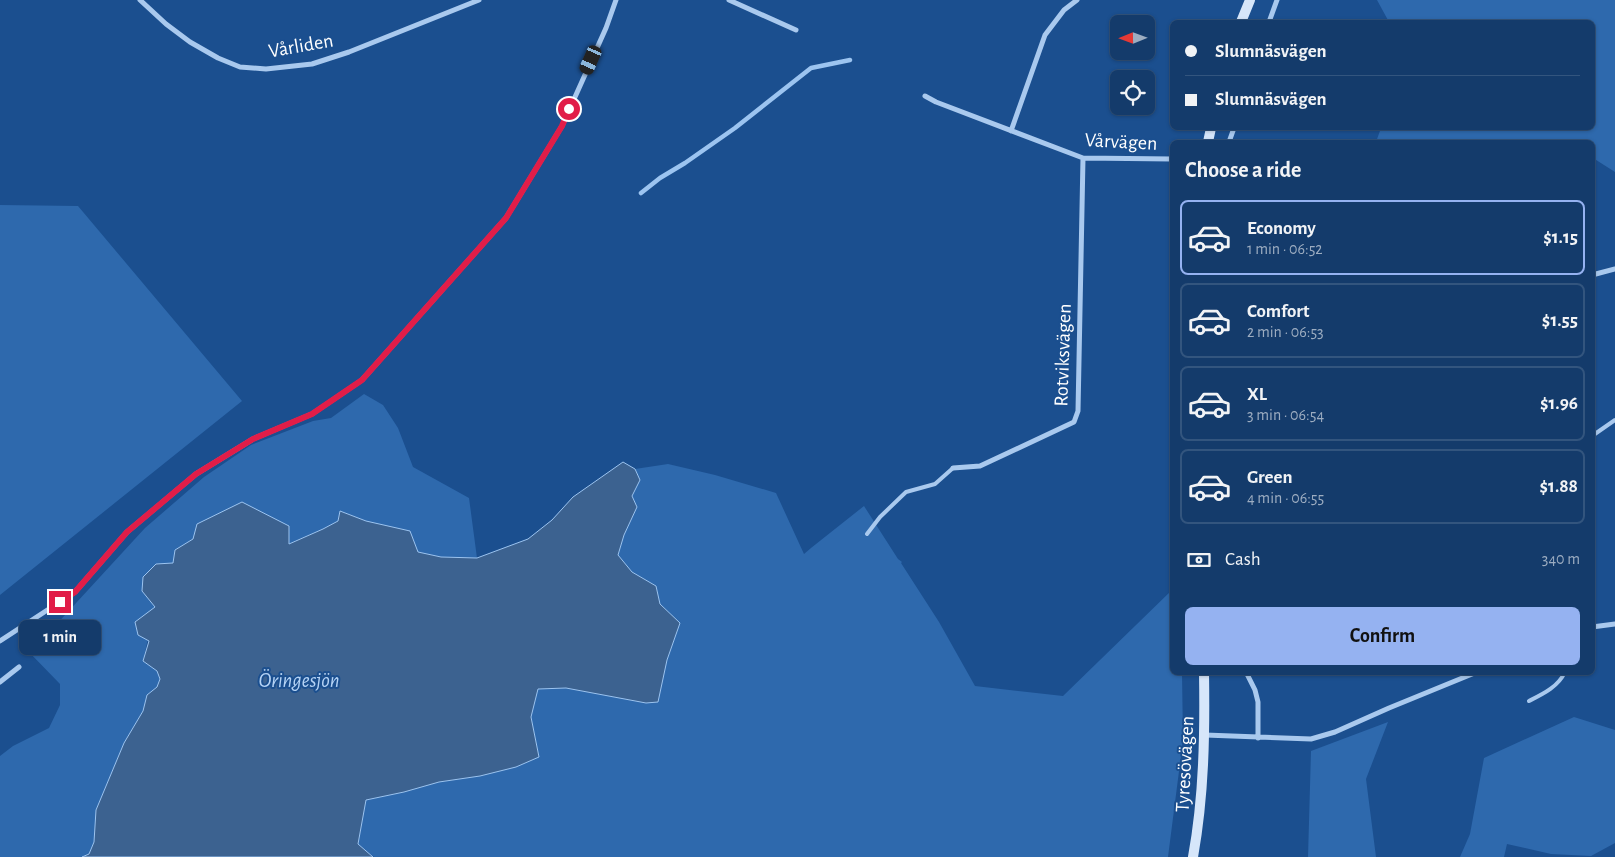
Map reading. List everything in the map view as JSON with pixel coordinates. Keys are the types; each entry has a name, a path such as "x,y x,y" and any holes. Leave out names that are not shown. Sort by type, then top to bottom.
{"main road":[{"path":"1242,20 1250,0"},
{"name":"Tyresövägen","path":"1193,857 1199,822 1205,735 1204,675"}],"street":[{"name":"Vårliden","path":"140,0 166,24 190,42 218,58 240,67 266,69 312,64 349,52 479,0"},
{"path":"0,641 75,592 127,532 196,474 253,439 312,414 362,380 506,218 562,126 606,28 616,0"},
{"path":"729,0 796,30"},
{"path":"1011,131 1045,35 1064,10 1076,0"},
{"path":"1270,20 1277,0"},
{"name":"Vårvägen","path":"925,96 936,102 1083,158 1170,160"},
{"name":"Rotviksvägen","path":"953,468 980,466 1074,422 1078,411 1083,158"},
{"path":"1595,274 1615,269"},
{"path":"1595,626 1615,624"},
{"path":"0,682 18,667"},
{"path":"1248,675 1255,690 1258,702 1258,738"},
{"path":"1205,735 1311,739 1335,732 1470,675"}],"lane":[{"path":"1595,434 1615,420"},
{"path":"867,534 880,517 906,492 935,484 953,468"},
{"path":"1529,701 1551,690 1564,675"}],"shaded area":[{"path":"1377,0 1615,0 1615,172 1595,159 1595,140 1377,140 1380,130 1595,130 1595,20 1388,20"},
{"path":"0,205 78,206 242,401 0,595"},
{"path":"364,394 383,405 398,428 413,467 469,498 477,558 441,557 418,552 366,521 340,511 338,521 288,544 193,539 175,550 173,563 142,591 155,607 143,661 157,671 160,679 158,687 147,695 143,711 124,743 96,810 94,842 89,854 82,857 0,857 0,756 13,746 49,728 60,705 60,684 26,649 54,627 145,528 204,477 251,445 313,421 331,418"},
{"path":"668,464 715,475 776,493 804,554 864,506 898,559 902,562 939,622 975,686 1063,696 1170,592 1170,675 1182,675 1183,740 1168,857 374,857 358,845 366,800 439,782 480,776 516,767 539,757 531,717 538,689 566,688 646,703 667,660 680,623 660,604 656,586 632,572 618,555 624,535 637,507 632,496 640,480 635,469"},
{"path":"1574,717 1615,730 1615,843 1591,856 1551,854 1507,844 1504,857 1460,857 1470,834 1484,758"},
{"path":"1388,722 1366,779 1376,857 1308,857 1311,751"}],"water":[{"name":"Öringesjön","path":"623,462 635,469 640,480 632,496 637,507 624,535 618,555 632,572 656,586 660,604 680,623 667,660 658,702 646,703 566,688 538,689 531,717 539,757 516,767 480,776 439,782 366,800 358,844 373,857 82,857 89,854 94,842 96,810 124,743 143,711 147,695 157,687 160,679 157,671 143,661 149,641 138,635 135,622 155,607 142,591 143,577 156,564 173,563 175,550 193,539 197,524 242,502 289,526 289,544 338,521 340,511 366,521 410,531 418,552 441,557 477,558 528,539 552,520 573,497"}],"waterway":[{"path":"641,193 660,178 735,128 811,68 850,60"}],"route":[{"path":"60,602 75,592 127,532 196,474 253,439 312,414 362,380 506,218 562,126 569,109"}]}
